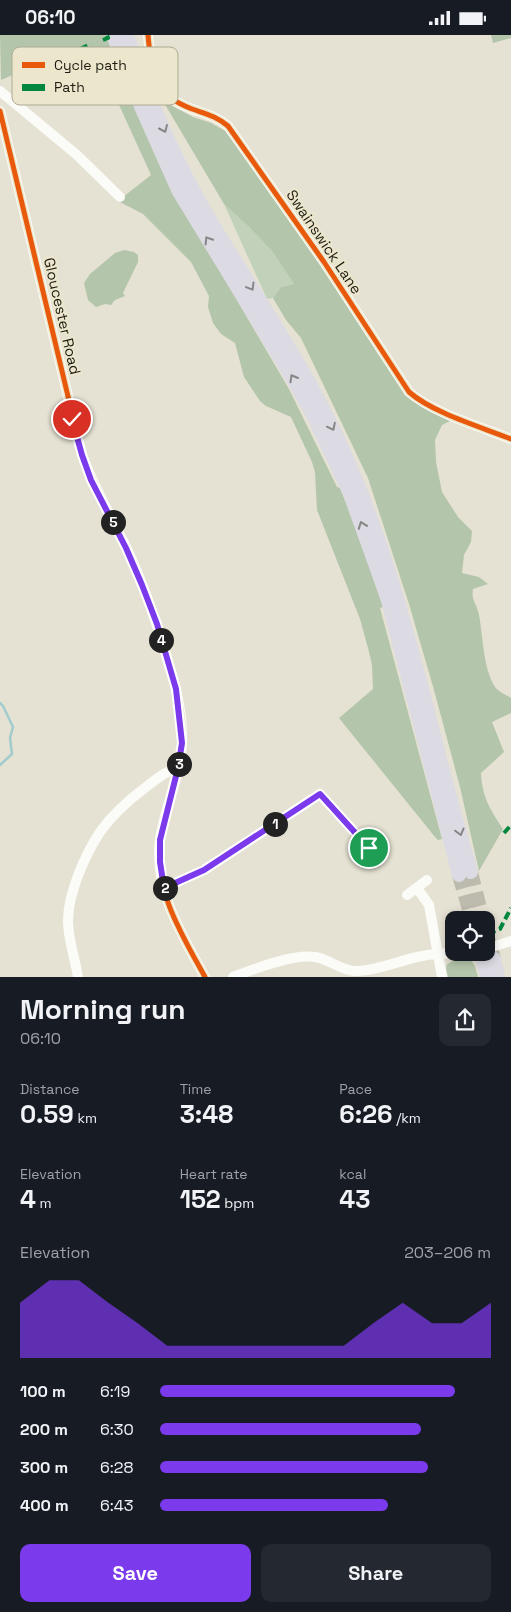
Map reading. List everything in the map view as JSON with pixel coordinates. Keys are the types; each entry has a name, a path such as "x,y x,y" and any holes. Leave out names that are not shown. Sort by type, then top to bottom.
{"highway":[{"path":"113,35 118,47"},
{"path":"127,35 132,47"},
{"path":"140,105 178,190 290,374 312,413 349,491 388,600 465,874 404,622 376,529 360,488 323,408 208,216 178,159 154,105"},
{"path":"487,977 488,961"},
{"path":"490,961 498,977"}],"street":[{"path":"0,91 12,101"},
{"name":"Swainswick Lane","path":"178,103 219,118 228,126 324,262 409,392 418,400 432,407 511,439"},
{"path":"17,105 76,155 120,197"},
{"name":"Gloucester Road","path":"0,111 82,455 91,480 126,548 142,585 157,624 176,689 182,743 178,768 160,840 160,862 164,888 173,918 205,977"},
{"path":"78,977 70,942 68,920 76,883 83,865 100,833 112,818 138,793 168,770 178,768"},
{"path":"164,888 204,870 320,794 369,848"},
{"path":"407,895 428,880"},
{"path":"417,888 429,905 442,977"},
{"path":"495,951 511,941"},
{"path":"233,977 257,968 302,957 324,959 348,970 357,971 379,968 422,956 445,954"}],"green space":[{"path":"0,35 109,35 115,47 12,47 12,75 1,80"},
{"path":"491,35 511,35 511,38 493,43"},
{"path":"119,105 142,105 217,266 289,389 337,487 340,488 383,607 380,608 442,839 438,840 435,837 339,718 373,689 372,665 360,619 317,510 315,472 312,462 291,417 266,406 260,401 244,377 235,343 221,334 213,323 208,307 209,296 191,262 143,214 118,201 151,175"},
{"path":"165,105 170,105 229,133 289,214 397,382 447,415 450,421 442,425 435,440 436,462 442,492 458,517 472,531 471,542 464,555 462,573 479,577 488,584 473,589 473,600 479,615 486,661 491,679 495,687 511,698 511,713 492,722 504,752 481,773 483,789 488,803 503,829 479,871 460,787 434,690 409,604 368,478 301,338 286,320 273,298 281,287 294,284 272,251 224,204"},
{"path":"224,204 272,251 294,284 281,287 273,298 267,299"},
{"path":"124,250 138,255 138,262 123,293 125,296 115,300 111,305 105,304 96,307 88,300 84,283 90,274 115,253"},
{"path":"453,961 472,961 478,977 448,977 447,964"}],"waterway":[{"path":"0,703 13,727 10,738 12,754 0,765"}],"tunnel":[{"path":"471,872 481,911"},
{"path":"459,875 469,911"}],"marked path":[{"path":"103,40 108,38 107,35"},
{"path":"84,47 91,44"},
{"path":"504,833 511,825"},
{"path":"495,931 500,929 511,908"}],"cycle path":[{"path":"148,35 149,47"},
{"path":"178,102 215,118 228,126 324,262 409,392 419,400 444,413 511,439"},
{"path":"0,111 82,455 126,547 148,600 175,685 181,716 181,755 162,827 159,858 165,894 171,911 205,977"}],"route":[{"path":"72,419 91,480 126,548 142,585 157,624 176,689 182,743 178,768 160,840 160,862 164,888 204,870 320,794 369,848"}]}
